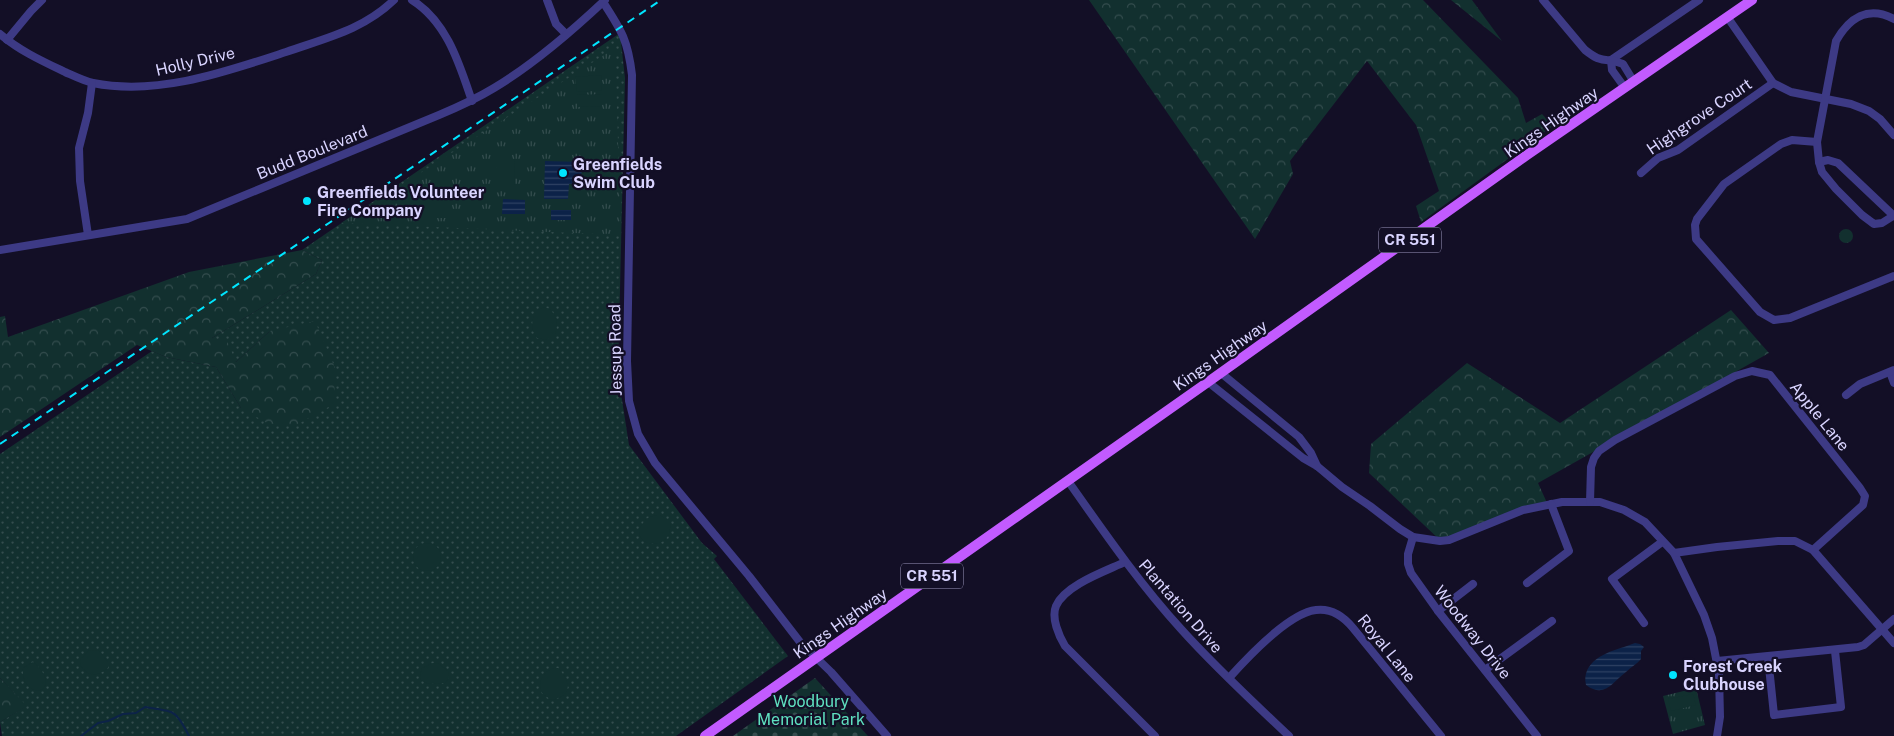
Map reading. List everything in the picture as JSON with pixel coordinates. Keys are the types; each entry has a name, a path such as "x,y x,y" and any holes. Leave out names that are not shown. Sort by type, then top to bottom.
{"main road":[{"name":"Kings Highway","path":"705,736 1528,155 1752,0"}],"street":[{"path":"7,40 42,0"},
{"name":"Holly Drive","path":"0,34 28,55 92,83 140,87 202,77 270,57 358,27 374,18 394,0"},
{"path":"412,0 422,6 445,34 460,64 472,100"},
{"path":"547,0 556,24 566,34"},
{"path":"1543,0 1585,50 1602,61 1611,60 1622,64 1634,82"},
{"path":"1611,60 1699,0"},
{"name":"Budd Boulevard","path":"0,250 187,219 472,100 515,74 604,1"},
{"name":"Jessup Road","path":"604,1 626,40 632,75 627,361 629,401 638,434 655,463 669,481 749,576 800,642 831,672 887,736"},
{"path":"1819,162 1828,160 1838,163 1894,216 1882,223 1874,224 1862,215 1822,172 1819,162 1817,142 1836,41 1844,27 1864,15 1876,14 1894,20"},
{"path":"1728,18 1773,83 1791,92 1851,104 1869,111 1880,119 1894,135"},
{"path":"1611,60 1612,70 1625,88"},
{"path":"88,235 80,181 79,148 88,113 92,83"},
{"name":"Highgrove Court","path":"1641,172 1658,158 1678,150 1773,83"},
{"path":"1817,142 1792,140 1781,144 1724,184 1698,219 1695,225 1696,239 1760,312 1774,320 1790,318 1894,276"},
{"name":"Apple Lane","path":"1590,502 1591,467 1599,451 1615,440 1735,376 1752,371 1761,372 1770,374 1865,496 1863,505 1813,550"},
{"path":"1846,396 1860,384 1892,371 1894,383"},
{"path":"1221,373 1299,437 1311,453 1317,466"},
{"path":"1208,382 1303,458 1317,466 1342,487 1413,537 1440,541 1449,540 1522,510 1562,502 1600,502 1624,510 1645,522 1674,553 1704,615 1717,661 1720,717 1717,736"},
{"name":"Plantation Drive","path":"1068,481 1125,562 1180,628 1288,736"},
{"path":"1527,583 1569,551 1551,504"},
{"name":"Woodway Drive","path":"1413,537 1408,554 1408,564 1411,573 1438,612 1537,736"},
{"path":"1644,623 1612,579 1662,542"},
{"path":"1674,553 1717,547 1795,542 1813,550 1894,643"},
{"path":"1125,562 1073,587 1062,598 1055,607 1058,634 1065,646 1155,736"},
{"path":"1438,612 1473,584"},
{"name":"Royal Lane","path":"1229,678 1252,653 1293,620 1317,610 1331,611 1345,618 1441,736"},
{"path":"1717,661 1835,650 1864,645 1894,619"},
{"path":"1485,670 1552,621"},
{"path":"1768,657 1774,714 1841,707 1835,650"}],"green space":[{"path":"1089,0 1423,0 1518,98 1526,123 1542,114 1553,126 1421,222 1416,206 1439,191 1416,125 1367,61 1290,161 1293,174 1255,239"},
{"path":"1451,0 1472,0 1502,41"},
{"path":"620,33 625,78 618,374 629,445 702,543 717,556 714,559 788,656 676,736 2,736 0,722 26,706 0,678 0,454 152,351 166,357 216,367 241,408 270,331 236,362 212,338 316,274 322,260 302,250"},
{"path":"615,48 621,235 341,223 393,190 393,186 400,186"},
{"path":"601,75 602,90 577,92 575,77"},
{"path":"602,94 602,106 577,107 577,95"},
{"path":"497,159 514,159 515,185 497,185"},
{"path":"405,192 417,192 417,218 405,218"},
{"path":"421,192 433,192 433,218 421,218"},
{"path":"436,193 448,193 448,218 436,218"},
{"path":"1843,229 1849,229 1853,236 1849,243 1843,243 1839,239 1839,233"},
{"path":"302,250 322,260 316,274 212,338 227,341 236,362 270,331 315,321 335,368 334,404 296,425 267,423 241,408 216,367 166,357 137,345 0,437 0,317 5,316 8,337 189,272"},
{"path":"544,307 554,314 557,326 555,334 547,340 537,338 532,325 536,312"},
{"path":"1731,310 1769,353 1538,483 1548,505 1442,542 1369,473 1371,444 1467,363 1560,423"},
{"path":"660,515 670,522 669,533 665,540 651,544 640,537 639,531 646,519"},
{"path":"427,543 437,547 441,557 437,567 427,571 417,567 413,557 417,547"},
{"path":"90,650 99,651 108,662 108,668 96,674 89,674 83,669 80,665 81,658"},
{"path":"33,662 45,676 45,685 39,691 28,686 23,676 23,668"},
{"path":"433,663 439,664 448,671 449,678 445,683 428,684 421,680 422,668"},
{"path":"554,668 558,668 562,673 568,688 563,695 551,700 542,693 540,685 544,675"},
{"path":"0,678 27,706 0,722"},
{"name":"Woodbury Memorial Park","path":"815,678 868,736 733,736"},
{"path":"1696,688 1705,725 1673,734 1663,696"},
{"path":"1693,694 1696,705 1671,711 1668,699"}],"water":[{"name":"Greenfields Swim Club","path":"545,161 582,162 581,184 569,184 568,199 544,199"},
{"path":"503,199 525,200 525,214 502,214"},
{"path":"551,210 571,210 571,220 551,220"},
{"path":"1635,643 1644,647 1641,651 1641,659 1608,688 1598,690 1586,685 1585,677 1587,670 1596,659"}],"waterway":[{"path":"81,736 98,723 108,721 123,714 136,713 145,707 173,713 180,720 189,736"}],"railway":[{"path":"0,444 661,0"}],"place":[{"name":"Greenfields Swim Club","path":"563,173"},
{"name":"Greenfields Volunteer Fire Company","path":"307,201"},
{"name":"Forest Creek Clubhouse","path":"1673,675"}]}
